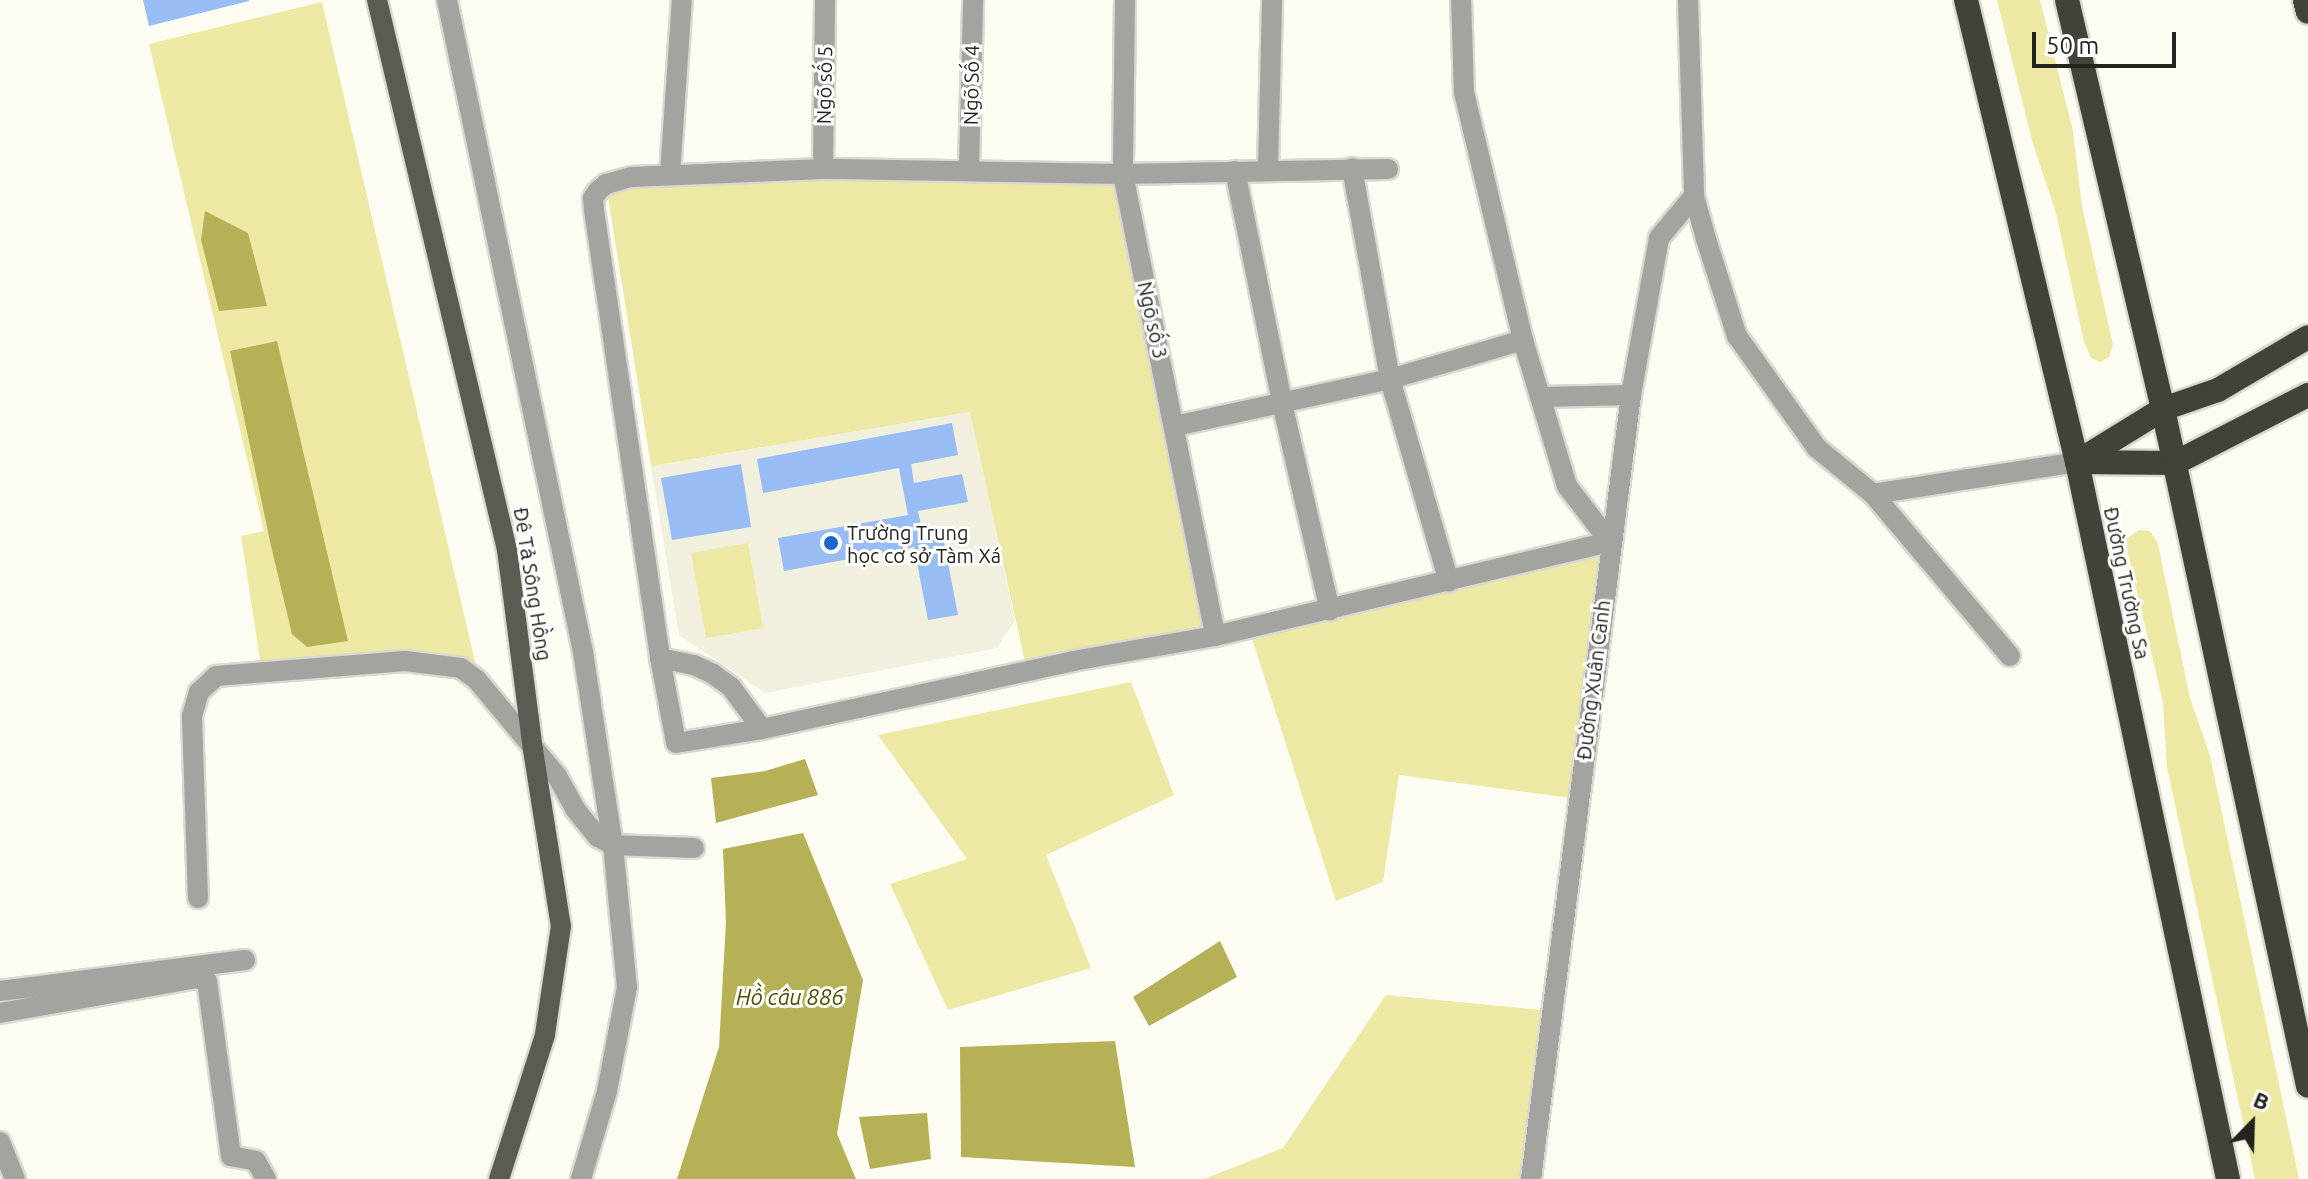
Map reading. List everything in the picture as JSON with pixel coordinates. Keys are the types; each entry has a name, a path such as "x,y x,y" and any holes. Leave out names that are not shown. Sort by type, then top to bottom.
{"highway":[{"name":"Đường Trường Sa","path":"1966,0 2077,462 2228,1179"},
{"path":"2067,0 2175,463 2308,1086"},
{"path":"2305,0 2308,12"},
{"path":"2077,462 2163,409 2218,390 2308,337"},
{"path":"2077,462 2175,463 2308,395"}],"main road":[{"name":"Đê Tả Sông Hồng","path":"377,0 507,550 533,750 561,926 545,1035 499,1179"}],"street":[{"path":"447,0 580,636 613,845 627,987 607,1091 581,1179"},
{"path":"670,174 682,0"},
{"name":"Ngõ số 5","path":"823,169 825,0"},
{"name":"Ngõ Số 4","path":"969,169 973,0"},
{"name":"Ngõ số 3","path":"1125,0 1123,174 1215,636"},
{"path":"1268,168 1272,0"},
{"path":"1388,169 1268,168 1123,174 969,169 823,169 670,174 606,184 593,198 660,658 676,743 762,729 1073,661 1215,636 1610,542 1567,486 1523,340 1464,93 1461,0"},
{"path":"1688,0 1694,196 1737,336 1817,448 1873,494 2010,656"},
{"path":"1352,168 1390,379 1449,582"},
{"path":"1235,171 1282,403 1330,611"},
{"name":"Đường Xuân Canh","path":"1531,1179 1631,395 1659,238 1694,196"},
{"path":"1175,426 1390,379 1523,340"},
{"path":"1541,397 1631,395"},
{"path":"1873,494 2077,462"},
{"path":"660,658 694,665 713,674 731,687 762,729"},
{"path":"198,898 191,770 192,716 199,692 216,676 405,661 461,668 477,680 557,776 575,809 598,837 613,845 694,848"},
{"path":"0,991 245,960"},
{"path":"0,1013 196,978 207,981 231,1156 256,1161 266,1179"},
{"path":"0,1142 15,1179"}],"shaded area":[{"path":"1997,0 2040,0 2073,131 2082,206 2113,345 2109,357 2100,362 2091,358 2084,342 2056,213 2032,141"},
{"path":"322,2 475,662 260,660 241,536 264,531 149,44"},
{"path":"1123,174 1215,636 1025,662 970,412 651,466 606,184"},
{"name":"Trường Trung học cơ sở Tàm Xá","path":"971,412 1015,620 997,648 765,693 679,635 651,466"},
{"path":"2139,530 2150,531 2158,544 2190,698 2210,756 2299,1179 2255,1179 2167,767 2163,703 2127,549 2127,538"},
{"path":"1610,542 1578,799 1399,775 1383,882 1336,901 1249,629"},
{"path":"748,543 763,628 706,638 691,553"},
{"path":"1131,682 1174,795 1046,855 1091,968 948,1010 890,884 967,859 878,735"},
{"path":"1386,995 1552,1011 1531,1179 1204,1179 1283,1148"}],"water":[{"path":"205,211 248,233 267,306 219,311 201,240"},
{"path":"277,341 348,641 307,647 292,634 271,546 230,351"},
{"path":"805,759 818,795 716,823 711,778 765,771"},
{"name":"Hồ câu 886","path":"803,833 863,980 837,1134 856,1179 677,1179 719,1047 726,922 723,849"},
{"path":"1220,941 1237,977 1149,1026 1133,997"},
{"path":"1115,1041 1135,1167 961,1157 960,1047"},
{"path":"927,1113 931,1159 870,1169 859,1117"}],"building":[{"path":"143,0 249,0 249,1 149,26"},
{"path":"952,423 958,455 911,464 914,483 962,474 968,502 918,511 922,530 941,527 958,615 928,620 914,547 784,571 778,538 908,515 899,468 763,493 757,459"},
{"path":"741,464 751,527 672,540 661,478"}],"place":[{"name":"Trường Trung học cơ sở Tàm Xá","path":"831,543"}]}
